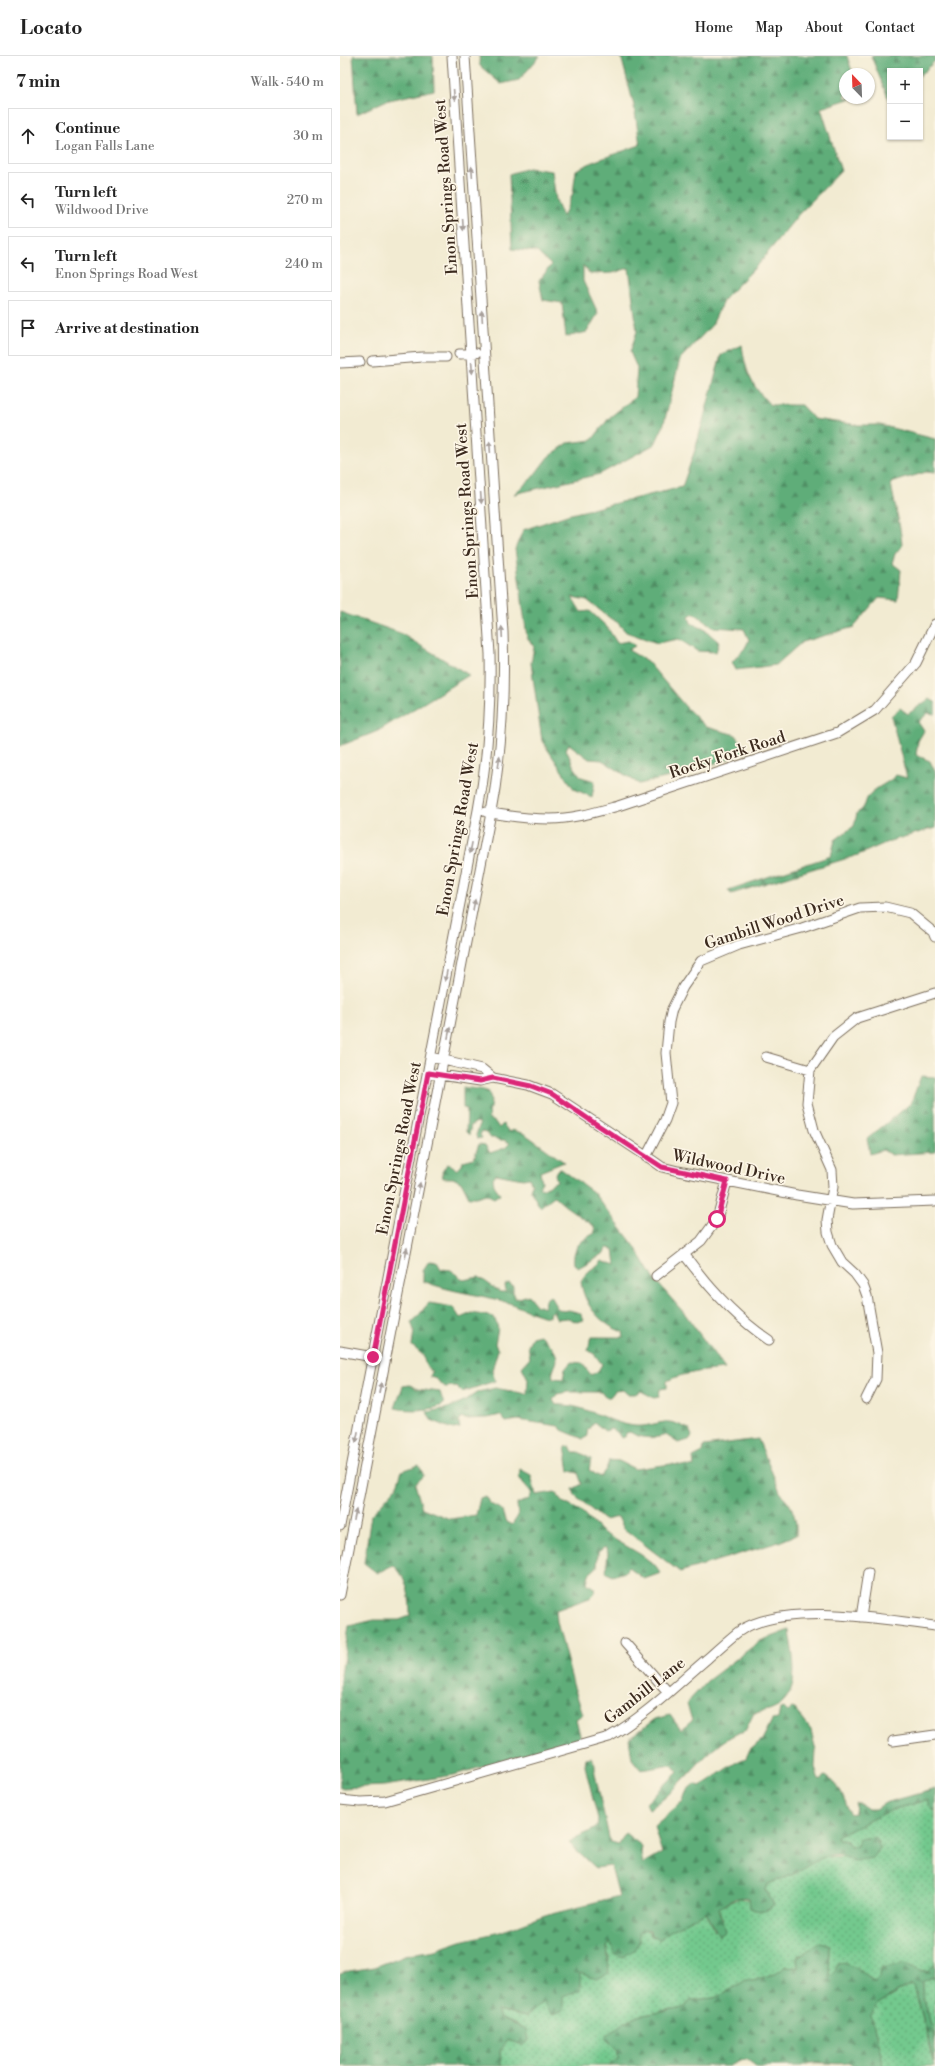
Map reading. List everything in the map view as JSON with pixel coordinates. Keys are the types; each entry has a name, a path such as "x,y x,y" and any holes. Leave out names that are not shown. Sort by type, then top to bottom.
{"street":[{"name":"Enon Springs Road West","path":"340,1526 478,810 488,741 491,689 490,654 452,56"},
{"name":"Enon Springs Road West","path":"340,1595 344,1557 441,1076 494,800 501,747 504,685 485,352 465,56"},
{"path":"459,354 485,352"},
{"path":"372,361 422,357 446,357"},
{"path":"340,363 360,362"},
{"name":"Rocky Fork Road","path":"478,810 491,813 551,819 583,816 618,806 837,733 875,710 916,663 935,624"},
{"name":"Gambill Wood Drive","path":"646,1157 666,1120 671,1103 666,1053 670,1016 677,999 701,961 739,945 802,928 860,908 885,907 910,913 933,932 935,937"},
{"path":"866,1399 876,1379 877,1353 867,1296 863,1285 855,1274 842,1262 832,1245 828,1232 827,1220 831,1201 832,1170 814,1130 808,1103 810,1070 833,1037 857,1018 935,993"},
{"name":"Wildwood Drive","path":"431,1057 482,1069 493,1078"},
{"path":"766,1057 810,1070"},
{"name":"Wildwood Drive","path":"428,1073 480,1081 493,1078 528,1085 552,1094 646,1157 667,1168 831,1201 869,1204 935,1201"},
{"path":"656,1276 701,1241 717,1219 727,1181"},
{"path":"684,1254 721,1300 757,1332 769,1340"},
{"path":"340,1351 373,1357"},
{"path":"861,1617 868,1572"},
{"name":"Gambill Lane","path":"340,1800 360,1802 385,1801 609,1738 668,1692 738,1632 760,1621 783,1617 829,1615 861,1617 935,1626"},
{"path":"625,1643 668,1692"},
{"path":"893,1740 935,1735"}],"green space":[{"path":"353,56 433,56 434,90 385,101 357,114"},
{"path":"479,56 540,56 519,80 501,84 480,66"},
{"path":"621,56 847,56 851,68 839,68 839,102 821,108 841,171 798,215 758,265 724,299 712,325 680,359 663,427 655,444 600,474 514,494 532,478 548,457 568,443 592,440 609,418 635,397 637,368 630,352 637,331 629,268 613,273 590,274 583,265 583,281 598,313 587,332 566,337 562,303 543,300 539,281 551,265 537,252 512,249 509,174 528,168 552,171 556,200 563,217 573,193 576,170 595,161 640,145 634,106"},
{"path":"871,56 935,56 935,61 923,73 923,68 887,68 887,96"},
{"path":"742,345 745,364 750,378 758,391 770,405 801,405 814,419 858,425 880,425 935,439 935,473 926,472 891,483 902,546 895,554 892,563 901,570 898,600 879,598 854,627 802,642 776,665 736,670 732,662 745,648 749,640 744,629 713,627 694,613 689,616 691,623 704,629 719,642 716,652 697,651 679,639 657,643 626,632 617,622 587,600 572,597 581,612 590,611 607,627 617,643 629,641 635,646 628,650 647,661 684,705 706,727 736,735 748,752 687,773 639,784 602,760 589,759 569,744 566,749 573,765 581,777 595,781 592,797 574,789 542,741 531,663 534,647 527,637 515,549 523,530 567,515 682,487 695,450 721,355"},
{"path":"340,612 400,633 469,675 378,731 340,746"},
{"path":"929,699 935,702 935,714 928,713 918,722 924,731 918,741 916,755 930,761 935,772 935,828 890,841 858,855 731,894 728,890 831,856 835,840 854,826 857,813 864,807 869,795 896,775 907,778 891,716 900,708 908,714"},
{"path":"921,1076 935,1077 935,1152 891,1155 883,1150 870,1154 867,1139 911,1103"},
{"path":"463,1087 489,1092 491,1101 488,1119 495,1122 499,1128 503,1124 509,1132 512,1130 525,1134 564,1162 540,1172 542,1182 539,1187 542,1189 557,1181 555,1174 557,1170 561,1169 593,1192 634,1245 655,1280 685,1314 725,1369 695,1372 674,1378 667,1381 667,1388 660,1389 659,1397 654,1398 641,1391 635,1394 627,1394 623,1390 615,1391 610,1397 605,1397 601,1392 568,1392 557,1394 553,1400 556,1405 576,1407 615,1421 635,1426 665,1422 674,1423 689,1429 692,1436 689,1440 678,1443 666,1435 648,1438 638,1436 630,1432 626,1433 625,1437 621,1438 617,1432 611,1429 605,1431 594,1422 587,1431 588,1436 583,1439 562,1430 558,1426 518,1420 506,1422 500,1415 488,1418 465,1419 462,1417 459,1422 460,1428 453,1429 431,1420 427,1412 448,1408 466,1400 478,1392 495,1388 527,1394 528,1379 522,1367 530,1358 528,1345 532,1337 540,1335 553,1349 557,1357 557,1362 553,1373 553,1378 563,1379 565,1369 571,1362 582,1363 591,1375 598,1371 602,1364 594,1354 588,1350 591,1337 624,1337 623,1332 607,1324 594,1312 582,1290 581,1281 584,1276 602,1260 616,1265 614,1249 607,1248 603,1254 578,1268 574,1265 574,1254 578,1245 595,1233 594,1226 554,1196 540,1207 530,1190 532,1184 529,1178 523,1179 496,1174 493,1178 494,1185 500,1194 494,1198 486,1194 476,1197 469,1197 462,1183 453,1178 443,1178 442,1172 447,1164 453,1166 457,1170 462,1165 463,1161 474,1158 479,1144 485,1145 490,1153 505,1148 510,1143 504,1140 490,1138 486,1132 482,1131 480,1135 482,1138 477,1139 476,1135 480,1124 477,1122 471,1125 469,1135 466,1132 467,1109 463,1108"},
{"path":"429,1261 437,1262 441,1269 451,1270 463,1280 479,1277 500,1292 506,1292 505,1285 509,1283 513,1286 513,1295 516,1299 528,1295 536,1305 544,1308 545,1300 550,1296 557,1308 563,1311 569,1310 580,1313 584,1320 577,1322 568,1318 557,1319 553,1312 549,1313 550,1317 540,1315 509,1303 488,1297 456,1291 423,1281 423,1270"},
{"path":"429,1303 453,1307 460,1318 472,1313 494,1317 498,1328 495,1344 498,1350 492,1370 495,1381 462,1392 456,1386 445,1387 436,1379 430,1377 432,1372 426,1365 423,1355 412,1346 414,1330 411,1322"},
{"path":"410,1385 417,1389 440,1392 444,1404 434,1408 420,1410 395,1408 403,1386"},
{"path":"758,1439 781,1494 791,1507 796,1524 796,1535 779,1542 680,1572 624,1529 618,1517 604,1520 575,1496 573,1489 582,1484 578,1473 569,1471 565,1447 570,1446 573,1452 579,1452 591,1459 589,1470 600,1477 607,1468 609,1460 619,1461 635,1469 671,1464 694,1467 693,1457 703,1452 704,1446"},
{"path":"419,1465 424,1476 415,1484 422,1508 450,1519 476,1515 480,1498 485,1496 490,1504 501,1509 506,1522 512,1525 518,1516 517,1504 529,1499 532,1493 519,1478 520,1469 531,1475 536,1495 555,1492 563,1502 582,1512 602,1532 640,1554 655,1565 661,1573 644,1579 628,1567 625,1572 612,1576 606,1572 608,1553 605,1547 598,1552 597,1567 589,1574 587,1583 594,1588 595,1594 592,1597 556,1610 557,1622 573,1684 583,1714 576,1719 581,1739 454,1775 384,1786 340,1788 340,1681 349,1626 374,1620 399,1620 410,1616 407,1588 398,1570 393,1565 377,1573 364,1563 371,1515 396,1488 402,1471"},
{"path":"789,1630 794,1677 789,1695 780,1705 766,1711 754,1713 745,1731 731,1736 719,1745 707,1755 673,1790 649,1809 646,1803 678,1772 672,1765 641,1770 632,1759 629,1739 655,1719 670,1715 681,1730 692,1721 687,1703 707,1681 760,1641"},
{"path":"783,1708 787,1712 792,1708 795,1709 811,1730 816,1751 815,1767 818,1778 820,1781 824,1776 835,1783 841,1792 851,1814 855,1813 856,1804 861,1804 868,1809 876,1809 885,1803 935,1789 935,1810 932,1810 928,1806 928,1800 894,1809 836,1836 838,1839 846,1840 850,1846 857,1846 859,1839 875,1837 880,1848 873,1858 853,1861 846,1856 830,1855 815,1861 794,1874 768,1884 766,1890 774,1905 766,1911 750,1908 749,1898 741,1897 730,1901 719,1908 725,1932 719,1936 706,1912 669,1931 659,1940 651,1936 650,1931 645,1929 639,1933 640,1940 634,1950 623,1957 616,1954 610,1943 607,1947 609,1973 596,1979 580,1973 580,1990 563,1996 563,2011 551,2014 543,2002 526,2017 497,2011 501,2019 526,2029 528,2041 523,2045 507,2040 500,2051 501,2066 340,2066 340,1974 375,1967 405,1955 435,1950 461,1941 500,1932 545,1915 619,1896 611,1866 596,1868 569,1843 597,1827 598,1819 585,1766 586,1758 591,1757 595,1765 595,1774 610,1842 619,1844 625,1833 642,1846 641,1854 643,1864 662,1853 654,1826 683,1801 686,1791 694,1784 700,1786 735,1763 746,1758 750,1749 762,1740 772,1720 778,1719 780,1709"},
{"path":"929,1800 932,1810 935,1810 935,1964 928,1971 919,1971 904,1963 881,1968 880,1978 874,1982 853,1967 843,1963 838,1963 835,1971 829,1977 830,1945 821,1942 797,1957 798,1968 784,1967 774,1975 754,1981 746,1980 724,1994 714,1998 691,2000 684,2008 638,2016 623,2023 605,2037 618,2049 618,2059 609,2066 501,2066 500,2051 507,2040 523,2045 516,2024 501,2019 496,2011 526,2017 543,2002 562,1996 580,1973 609,1962 607,1947 610,1943 645,1929 659,1940 669,1931 706,1912 715,1931 723,1919 719,1908 740,1899 774,1905 766,1890 768,1884 795,1873 816,1860 826,1856 873,1858 880,1848 875,1838 857,1846 850,1846 846,1840 838,1839 835,1836 894,1809"},
{"path":"821,1942 830,1945 829,1977 835,1971 838,1963 844,1963 853,1967 874,1982 880,1977 881,1968 905,1963 919,1971 928,1971 935,1964 935,1976 922,1982 922,1990 935,2041 935,2062 916,1993 911,1984 878,2004 871,2016 884,2066 853,2066 848,2063 813,2063 801,2066 756,2066 746,2059 729,2066 609,2066 618,2059 618,2049 605,2037 623,2023 638,2016 684,2008 691,2000 714,1998 724,1994 746,1980 754,1981 774,1975 784,1967 798,1968 797,1957"},
{"path":"935,1976 935,2041 922,1990 922,1982"},
{"path":"912,1984 916,1993 935,2066 884,2066 871,2016 878,2004"}],"route":[{"path":"373,1357 428,1073 480,1081 493,1078 531,1086 552,1094 662,1167 727,1181 720,1202 717,1219"}]}
